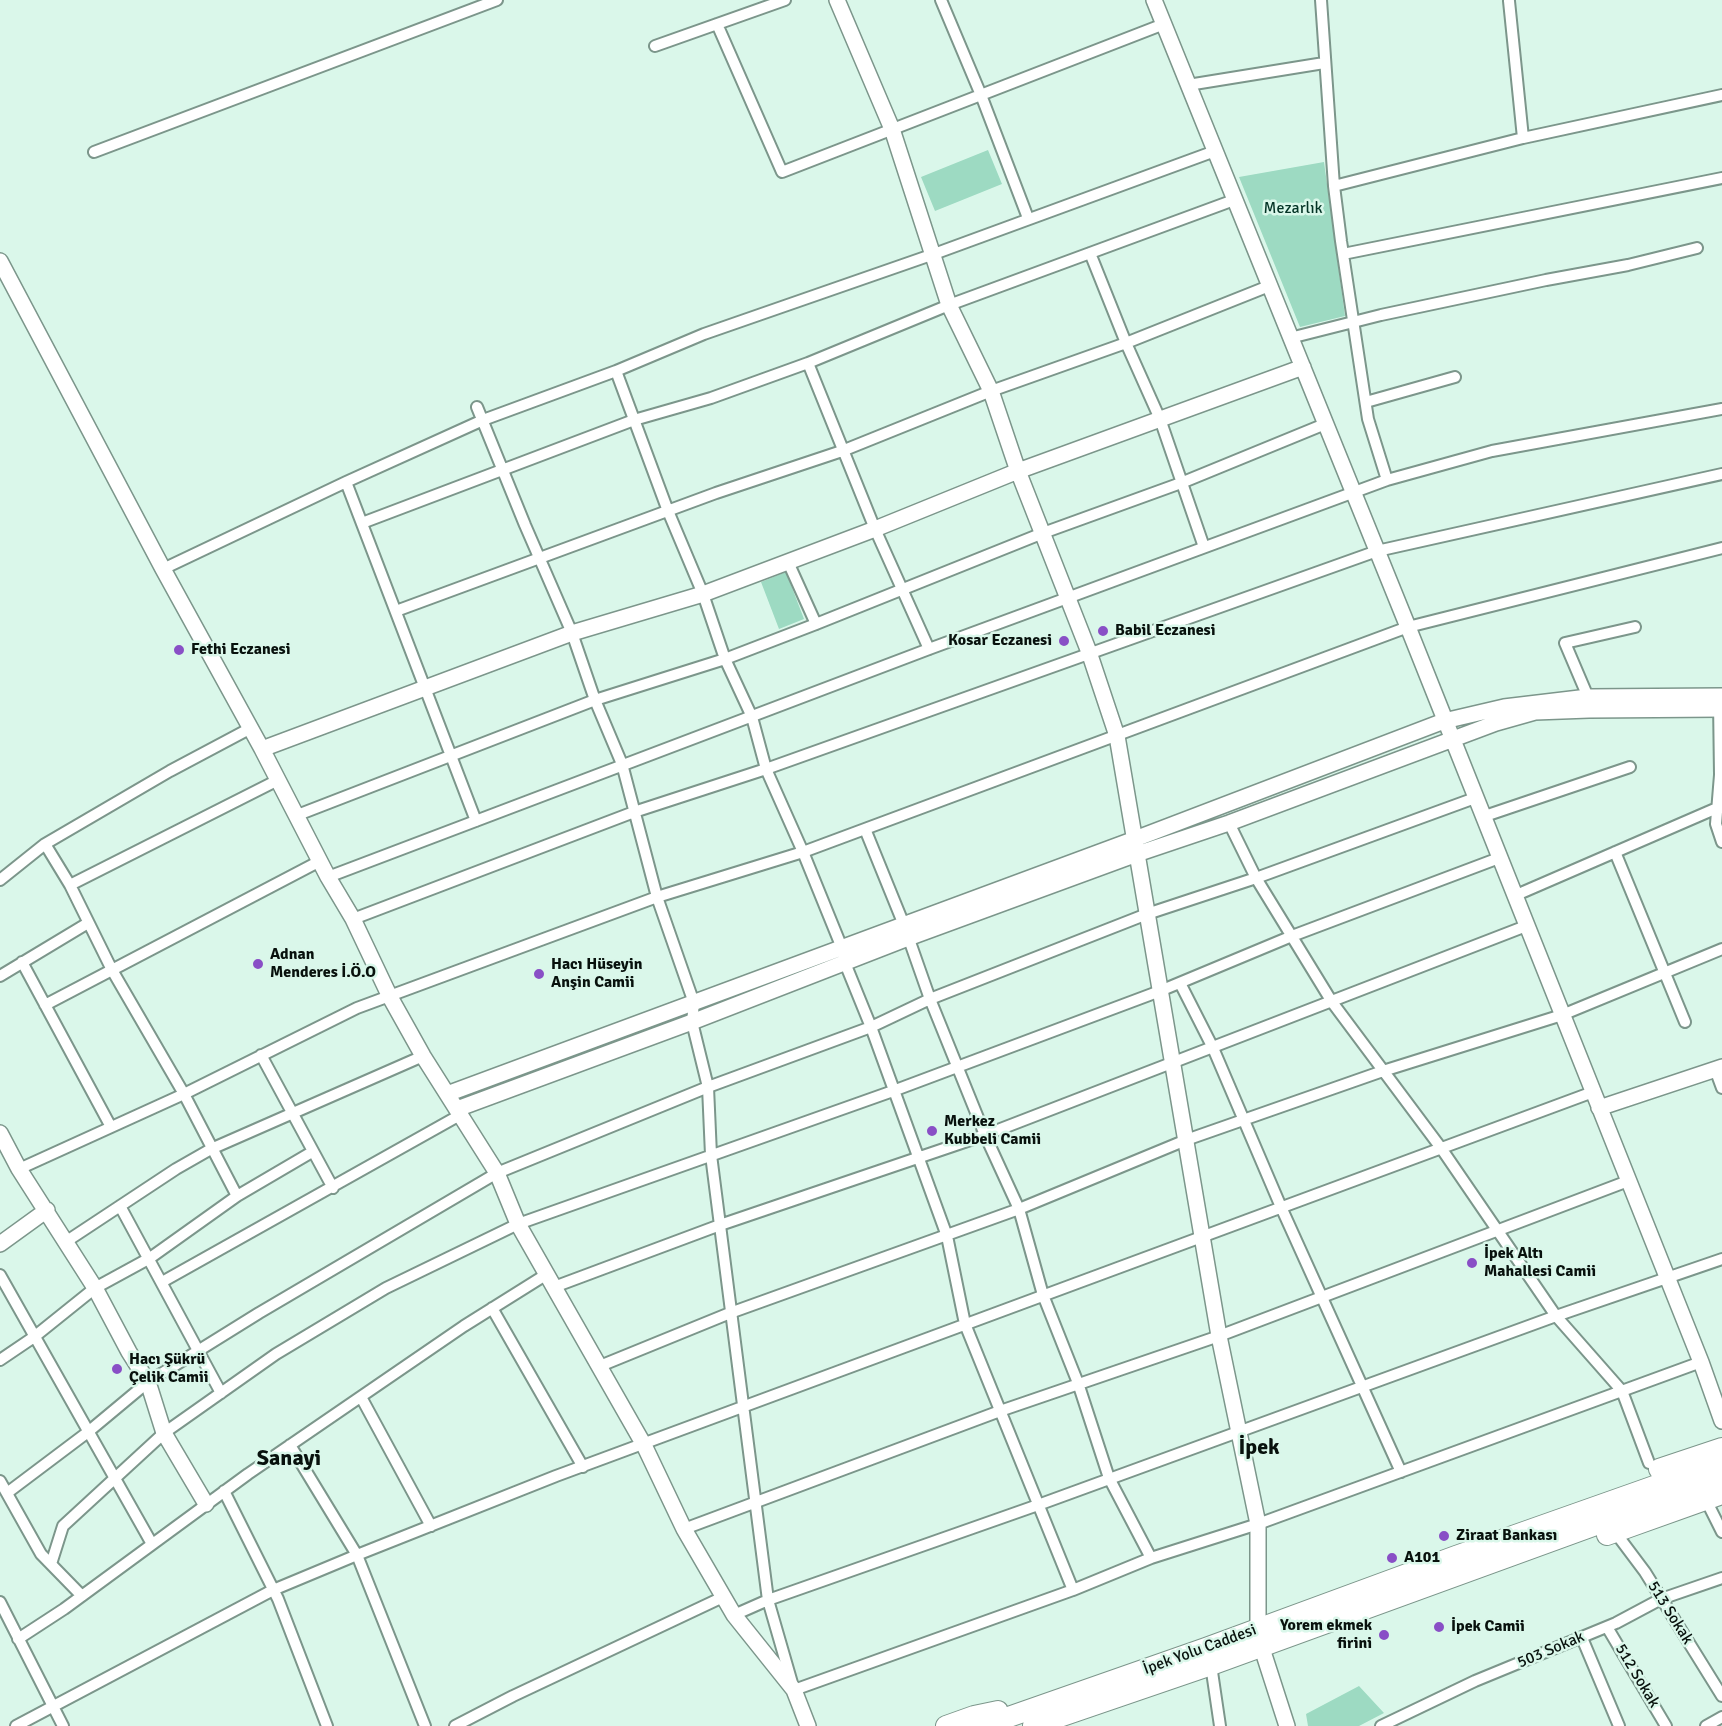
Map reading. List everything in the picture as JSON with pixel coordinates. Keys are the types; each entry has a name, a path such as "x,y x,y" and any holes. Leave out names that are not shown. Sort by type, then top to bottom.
{"highway":[{"path":"1372,1587 1433,1552 1722,1448"},
{"name":"İpek Yolu Caddesi","path":"1033,1726 1211,1665 1259,1638 1372,1587 1722,1462"},
{"name":"İpek Yolu Caddesi","path":"983,1726 1074,1694 1259,1638 1482,1566 1722,1479"},
{"path":"1482,1566 1571,1548 1714,1497"},
{"path":"1075,1726 1211,1665"},
{"path":"946,1726 974,1716 1074,1694"}],"street":[{"path":"94,152 496,0"},
{"path":"655,46 785,0"},
{"path":"837,0 892,129 949,305 991,391 1018,471 1089,652 1117,736 1219,1336 1258,1524 1259,1638 1287,1726"},
{"path":"941,0 981,95 1028,218"},
{"path":"1154,0 1408,627 1667,1276 1722,1421"},
{"path":"1321,0 1334,186 1343,255 1368,419 1387,480"},
{"path":"1509,1 1523,138"},
{"path":"717,24 782,172 1164,24"},
{"path":"1188,85 1324,63"},
{"path":"1334,186 1523,138 1722,95"},
{"path":"163,569 483,420 616,371 704,334 933,254 1215,151"},
{"path":"1343,255 1722,177"},
{"path":"362,523 634,420 711,398 808,363 949,305 1234,200"},
{"path":"1290,338 1353,322 1535,282 1628,265 1697,248"},
{"path":"1090,253 1126,344 1160,419 1204,547"},
{"path":"0,261 328,878 353,919 390,997 423,1056 497,1173 519,1224 644,1445 684,1529 734,1615 794,1690"},
{"path":"396,611 668,511 842,451 991,391 1126,344 1269,286"},
{"path":"808,363 842,451 929,649"},
{"path":"261,749 572,633 703,594 875,529 1018,471 1304,367"},
{"path":"616,371 668,511 703,594 725,658 752,717 766,769 803,852 871,1027 947,1236 965,1324 1073,1590"},
{"path":"1366,402 1455,377"},
{"path":"477,407 572,633 595,700 622,764 657,897 694,1003 692,1022 708,1087 711,1155 768,1600 794,1690 808,1726"},
{"path":"328,878 622,764 1387,480 1492,451 1722,408"},
{"path":"295,816 595,700 725,658 816,624 1043,533 1181,483 1325,424"},
{"path":"353,919 634,812 766,769 1377,551 1722,474"},
{"path":"346,482 476,820"},
{"path":"20,1169 184,1094 357,1008 657,897 803,852 1408,627 1722,548"},
{"path":"788,562 816,624"},
{"path":"1588,697 1565,643 1635,627"},
{"path":"447,1094 694,1003 843,955 1136,847 1444,721 1504,707 1588,697 1721,703"},
{"path":"1136,847 1229,823 1451,739 1535,712 1721,703"},
{"path":"1721,703 1720,807 1716,824 1722,842"},
{"path":"0,880 45,844 170,771 249,729"},
{"path":"1482,817 1630,767"},
{"path":"70,885 276,781"},
{"path":"7,1493 88,1432 148,1382 497,1173 708,1087 871,1027 930,999 1147,914 1256,878 1475,798"},
{"path":"1514,896 1720,807"},
{"path":"1229,823 1256,878 1332,1002 1441,1148 1556,1316 1622,1391 1650,1463"},
{"path":"865,828 957,1066 1019,1209 1043,1295 1078,1383 1110,1478 1151,1558"},
{"path":"45,844 70,885 112,970 184,1094 237,1196"},
{"path":"1615,852 1685,1023"},
{"path":"51,1564 63,1526 164,1433 276,1354 386,1288 519,1224 893,1091 1160,991 1292,936 1499,858"},
{"path":"45,1005 320,861"},
{"path":"0,976 88,923"},
{"path":"18,1639 82,1596 224,1491 492,1308 550,1280 720,1226 986,1135 1526,926"},
{"path":"600,1366 730,1313 1019,1209 1186,1140 1383,1071 1562,1015 1722,949"},
{"path":"162,1282 333,1188 458,1112 692,1022 843,955"},
{"path":"22,962 111,1127"},
{"path":"1180,983 1213,1047 1281,1207 1401,1472"},
{"path":"261,1055 333,1188"},
{"path":"67,1241 176,1169 211,1149 423,1056"},
{"path":"1599,1108 1719,1068 1722,1088"},
{"path":"16,1726 273,1590 431,1526 965,1324 1593,1092"},
{"path":"0,1133 5,1155 20,1169 67,1241 148,1382 164,1433 206,1504"},
{"path":"0,1360 34,1337 95,1288 150,1258 237,1196 312,1152"},
{"path":"684,1529 1000,1411 1219,1336 1629,1181"},
{"path":"120,1206 221,1393"},
{"path":"0,1244 47,1210"},
{"path":"734,1615 768,1600 1038,1505 1363,1385 1667,1276 1722,1259"},
{"path":"0,1275 152,1544"},
{"path":"492,1308 583,1467"},
{"path":"794,1690 1073,1590 1151,1558 1258,1524 1701,1362"},
{"path":"361,1397 431,1526"},
{"path":"290,1445 357,1556 425,1726"},
{"path":"0,1481 41,1554 82,1596"},
{"path":"224,1491 273,1590 327,1726"},
{"path":"1714,1497 1722,1532"},
{"name":"513 Sokak","path":"1615,1532 1645,1572 1722,1696"},
{"name":"503 Sokak","path":"1381,1726 1408,1721 1475,1682 1607,1627 1661,1599 1722,1578"},
{"path":"455,1726 723,1597"},
{"path":"0,1602 63,1726"},
{"name":"512 Sokak","path":"1607,1627 1666,1726"},
{"path":"1582,1638 1619,1726"},
{"path":"1211,1665 1220,1726"},
{"path":"1706,1726 1722,1717"}],"green space":[{"path":"988,150 1002,184 935,211 921,177"},
{"name":"Mezarlık","path":"1324,162 1345,316 1300,327 1239,177"},
{"path":"786,572 804,619 779,629 761,582"},
{"path":"1359,1686 1384,1713 1359,1726 1308,1726 1306,1714"}],"place":[{"name":"Babil Eczanesi","path":"1103,631"},
{"name":"Kosar Eczanesi","path":"1064,641"},
{"name":"Fethi Eczanesi","path":"179,650"},
{"name":"Adnan Menderes İ.Ö.O","path":"258,964"},
{"name":"Hacı Hüseyin Anşin Camii","path":"539,974"},
{"name":"Merkez Kubbeli Camii","path":"932,1131"},
{"name":"İpek Altı Mahallesi Camii","path":"1472,1263"},
{"name":"Hacı Şükrü Çelik Camii","path":"117,1369"},
{"name":"Ziraat Bankası","path":"1444,1536"},
{"name":"A101","path":"1392,1558"},
{"name":"İpek Camii","path":"1439,1627"},
{"name":"Yorem ekmek firini","path":"1384,1635"}],"district":[{"name":"İpek","path":"1259,1448"},
{"name":"Sanayi","path":"289,1459"}]}
